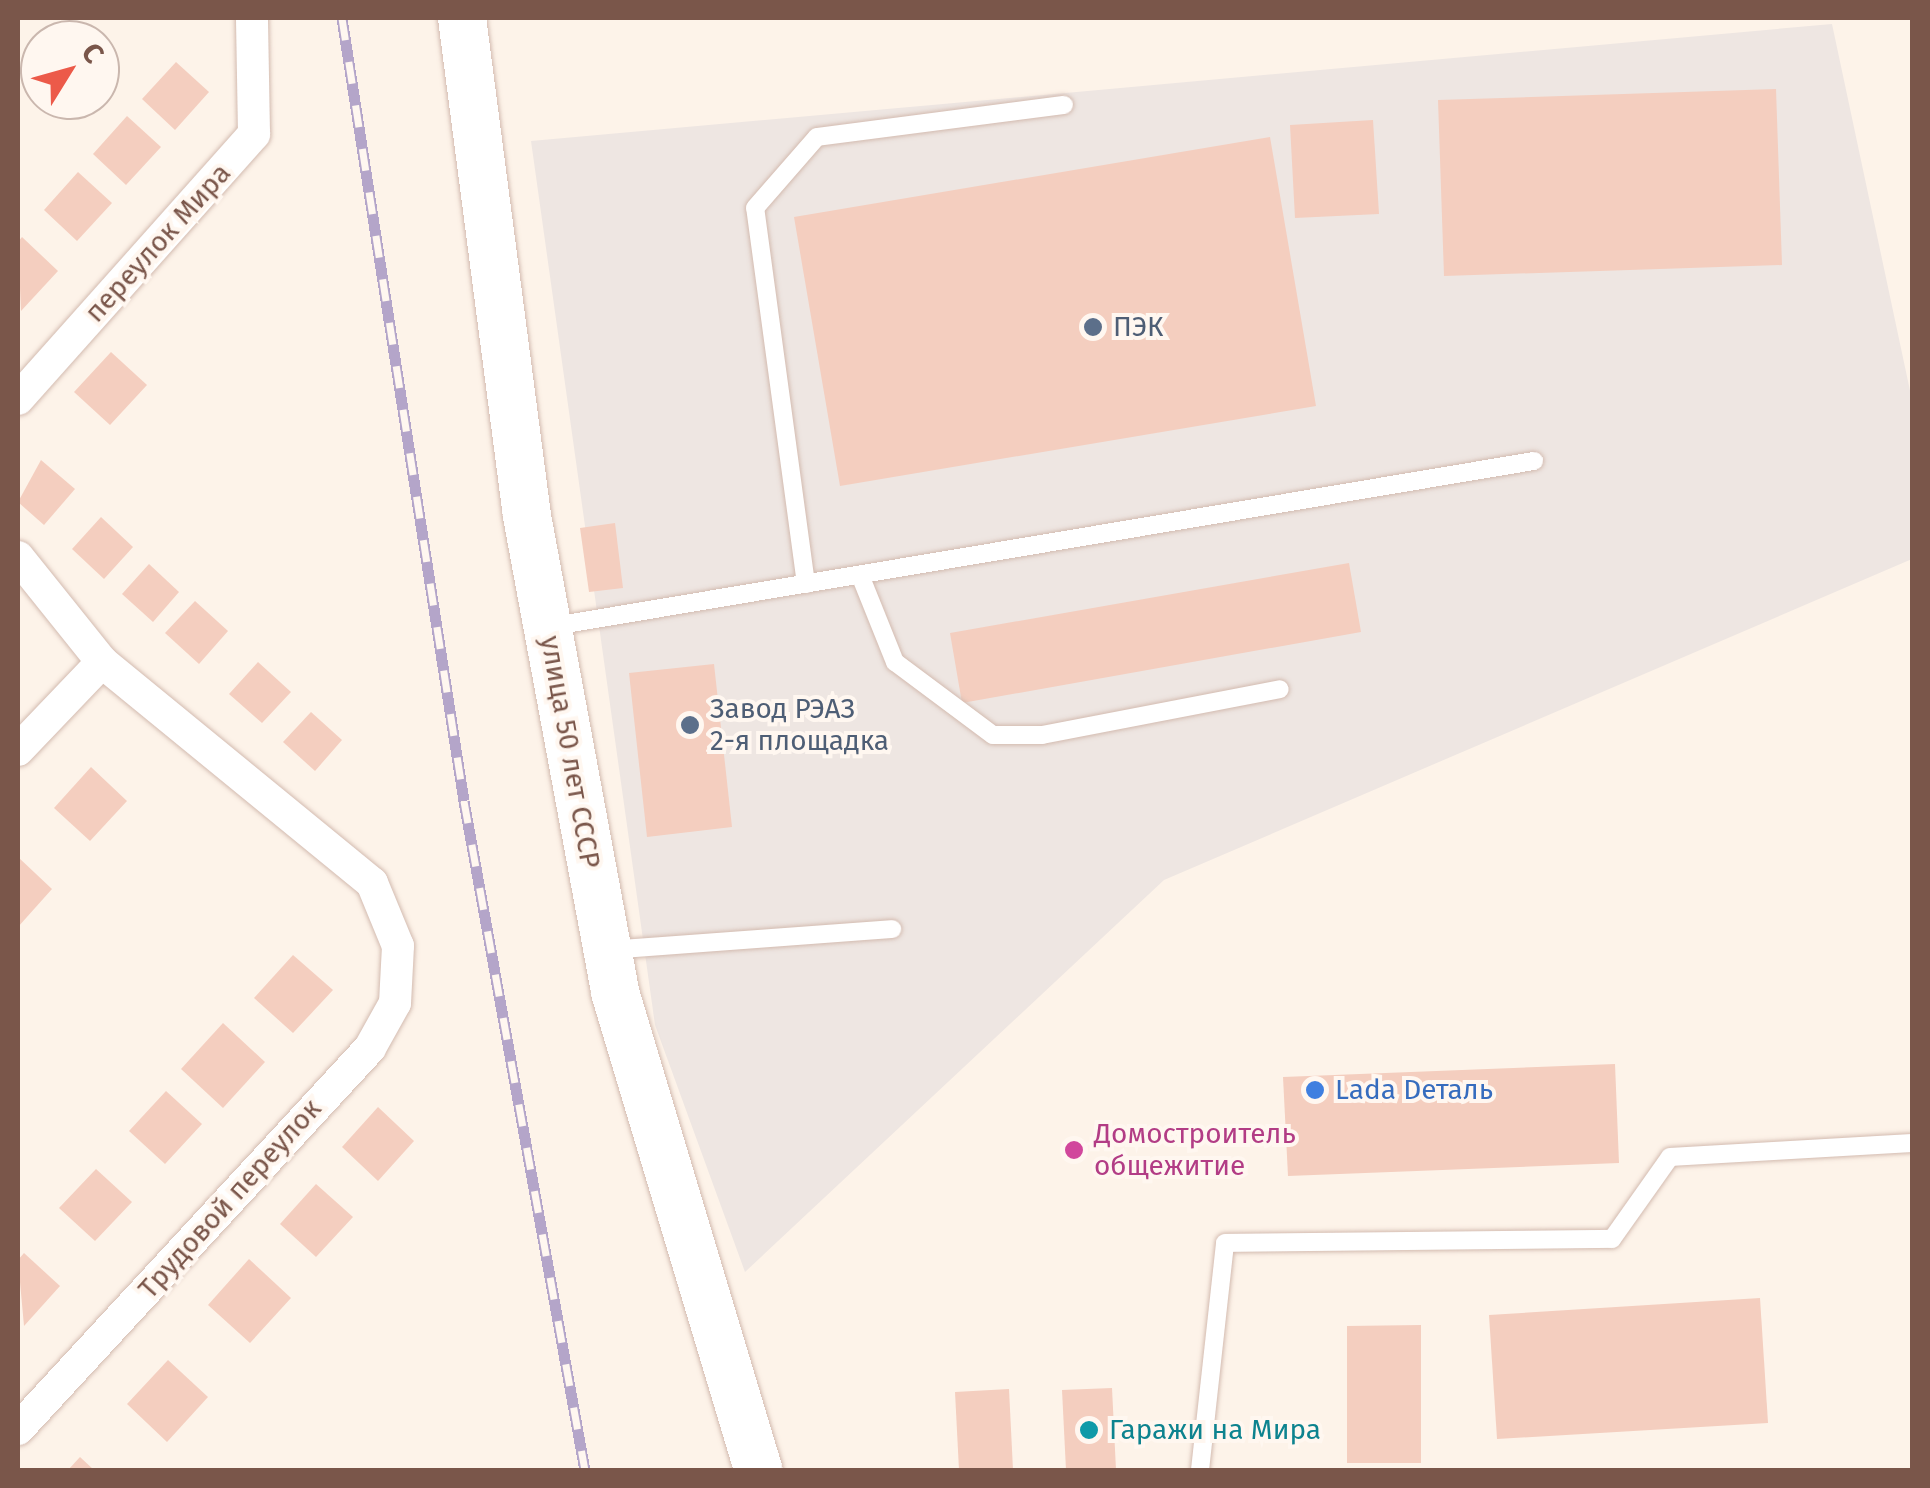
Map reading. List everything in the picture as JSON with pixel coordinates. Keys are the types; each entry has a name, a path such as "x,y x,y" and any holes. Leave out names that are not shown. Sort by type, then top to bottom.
{"street":[{"name":"переулок Мира","path":"18,399 254,134 259,69 252,18"},
{"name":"улица 50 лет СССР","path":"462,18 548,627 607,950 758,1470"},
{"path":"18,557 102,662 18,750"},
{"name":"Трудовой переулок","path":"18,1429 370,1048 395,1003 398,946 372,883 102,662"}],"lane":[{"path":"806,584 751,232 755,208 817,137 1064,106"},
{"path":"548,627 1534,462"},
{"path":"860,575 895,662 992,736 1042,735 1280,689"},
{"path":"607,950 892,929"},
{"path":"1200,1470 1226,1243 1612,1239 1670,1157 1912,1142"}],"shaded area":[{"path":"1832,24 1912,400 1912,559 1164,880 745,1272 655,1025 531,141"}],"building":[{"path":"176,62 209,92 175,130 142,99"},
{"path":"1776,89 1782,265 1444,276 1438,100"},
{"path":"127,116 161,147 126,185 93,154"},
{"path":"1373,120 1379,214 1295,218 1290,125"},
{"path":"1270,137 1316,406 840,486 794,217"},
{"path":"78,172 112,203 77,241 44,210"},
{"path":"22,237 58,271 21,311 18,242"},
{"path":"111,352 147,385 110,425 74,392"},
{"path":"41,460 75,489 44,525 18,502"},
{"path":"101,517 133,547 104,579 72,549"},
{"path":"615,523 623,588 589,592 580,528"},
{"path":"1349,563 1361,632 962,703 950,633"},
{"path":"149,564 179,592 153,622 122,594"},
{"path":"195,601 228,631 199,664 165,633"},
{"path":"258,662 291,692 262,723 229,694"},
{"path":"714,664 732,827 647,837 629,673"},
{"path":"311,712 342,740 315,771 283,742"},
{"path":"91,767 127,801 90,841 54,808"},
{"path":"18,857 52,889 18,927"},
{"path":"293,955 333,990 293,1033 254,998"},
{"path":"223,1023 265,1062 223,1108 181,1069"},
{"path":"1615,1064 1619,1163 1288,1176 1283,1077"},
{"path":"166,1091 202,1124 165,1164 129,1131"},
{"path":"378,1107 414,1141 378,1181 342,1147"},
{"path":"96,1169 132,1202 95,1241 59,1208"},
{"path":"316,1184 353,1217 316,1257 280,1224"},
{"path":"24,1253 60,1286 24,1326 18,1260"},
{"path":"249,1259 291,1298 250,1343 208,1305"},
{"path":"1760,1298 1768,1423 1497,1439 1489,1315"},
{"path":"1421,1325 1421,1463 1347,1463 1347,1326"},
{"path":"168,1360 208,1397 167,1442 127,1404"},
{"name":"Гаражи на Мира","path":"1112,1388 1116,1470 1066,1470 1062,1390"},
{"path":"1009,1389 1013,1470 959,1470 955,1392"},
{"path":"80,1457 94,1470 68,1470"}],"railway":[{"path":"342,18 464,801 585,1470"}],"place":[{"name":"ПЭК","path":"1093,327"},
{"name":"Завод РЭАЗ 2-я площадка","path":"690,725"},
{"name":"Lada Dеталь","path":"1315,1090"},
{"name":"Домостроитель общежитие","path":"1074,1150"},
{"name":"Гаражи на Мира","path":"1089,1430"}]}
